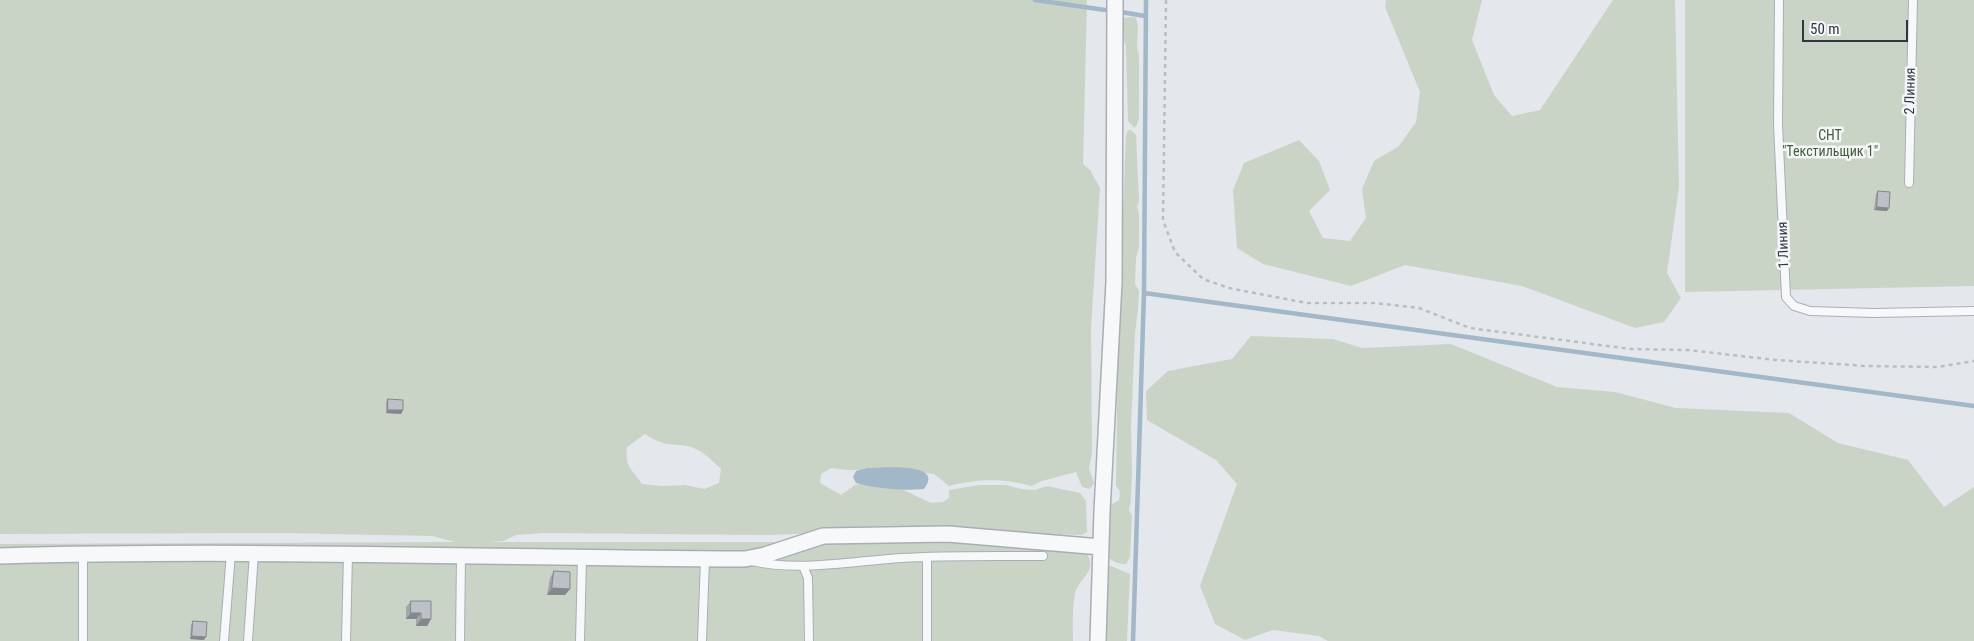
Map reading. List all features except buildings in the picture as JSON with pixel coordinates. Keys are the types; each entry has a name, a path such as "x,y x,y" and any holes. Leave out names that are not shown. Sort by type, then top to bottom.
{"street":[{"path":"1098,641 1114,282 1115,0"},
{"path":"0,556 254,553 461,555 582,559 745,559 765,556 823,536 948,534 1101,547"}],"lane":[{"name":"1 Линия","path":"1779,0 1778,124 1786,297 1794,306 1810,311 1874,313 1974,311"},
{"name":"2 Линия","path":"1909,182 1913,0"},
{"path":"224,641 231,553"},
{"path":"248,641 254,553"},
{"path":"346,641 348,554"},
{"path":"83,555 83,641"},
{"path":"460,641 461,555"},
{"path":"745,559 763,564 803,566 927,557 1043,556"},
{"path":"927,557 927,641"},
{"path":"580,641 582,559"},
{"path":"702,641 705,559"},
{"path":"803,566 808,578 809,641"}],"path":[{"path":"1166,0 1163,220 1175,252 1203,279 1229,288 1307,303 1375,303 1419,308 1470,328 1631,349 1688,350 1776,360 1866,366 1937,366 1974,361"}],"green space":[{"path":"0,0 1087,0 1083,164 1090,170 1100,188 1091,328 1092,453 1089,468 1094,483 1090,489 1082,487 1076,472 1042,481 1031,486 990,480 949,486 934,474 904,470 847,470 831,468 821,474 820,483 841,495 855,485 865,483 897,487 931,503 943,502 949,498 949,490 979,485 1006,485 1035,490 1047,486 1080,493 1086,501 1087,532 1082,535 884,530 771,535 543,533 516,535 503,541 489,542 815,542 938,538 1079,551 1087,554 1090,566 1075,594 1073,641 0,641 0,544 455,542 432,536 281,533 0,534","holes":["645,434 665,443 692,447 701,452 721,469 719,483 704,489 685,485 662,486 642,484 628,464 627,447"]},
{"path":"1386,0 1482,0 1472,40 1494,95 1512,116 1540,110 1613,0 1675,0 1679,187 1667,273 1681,298 1664,322 1635,328 1522,286 1405,265 1351,286 1263,264 1237,248 1233,190 1244,163 1299,140 1319,161 1330,190 1309,211 1323,238 1350,241 1366,218 1362,189 1374,161 1399,146 1416,122 1420,92 1385,7"},
{"name":"СНТ \"Текстильщик 1\"","path":"1685,0 1974,0 1974,286 1685,292"},
{"path":"1122,18 1136,18 1137,23 1139,54 1139,118 1134,128 1128,121 1126,46 1122,34"},
{"path":"1128,130 1131,130 1136,135 1139,247 1136,258 1135,284 1139,291 1135,333 1131,426 1132,473 1129,510 1132,516 1130,557 1126,564 1121,564 1108,556 1111,505 1119,500 1120,491 1116,486 1118,336 1126,136"},
{"path":"1251,336 1333,339 1362,348 1451,344 1557,387 1615,392 1676,408 1789,413 1838,443 1908,460 1944,507 1974,487 1974,641 1328,641 1319,636 1273,630 1245,640 1215,624 1200,586 1237,484 1216,460 1147,420 1146,391 1168,371 1232,359"},
{"path":"1111,566 1130,574 1127,641 1104,641 1107,568"}],"water":[{"path":"897,467 919,470 926,474 928,480 924,489 916,490 881,488 856,483 853,477 856,471 868,468"}],"waterway":[{"path":"1035,0 1105,10"},
{"path":"1133,641 1144,293 1146,0"},
{"path":"1121,12 1145,16"},
{"path":"1144,293 1974,406"}]}
